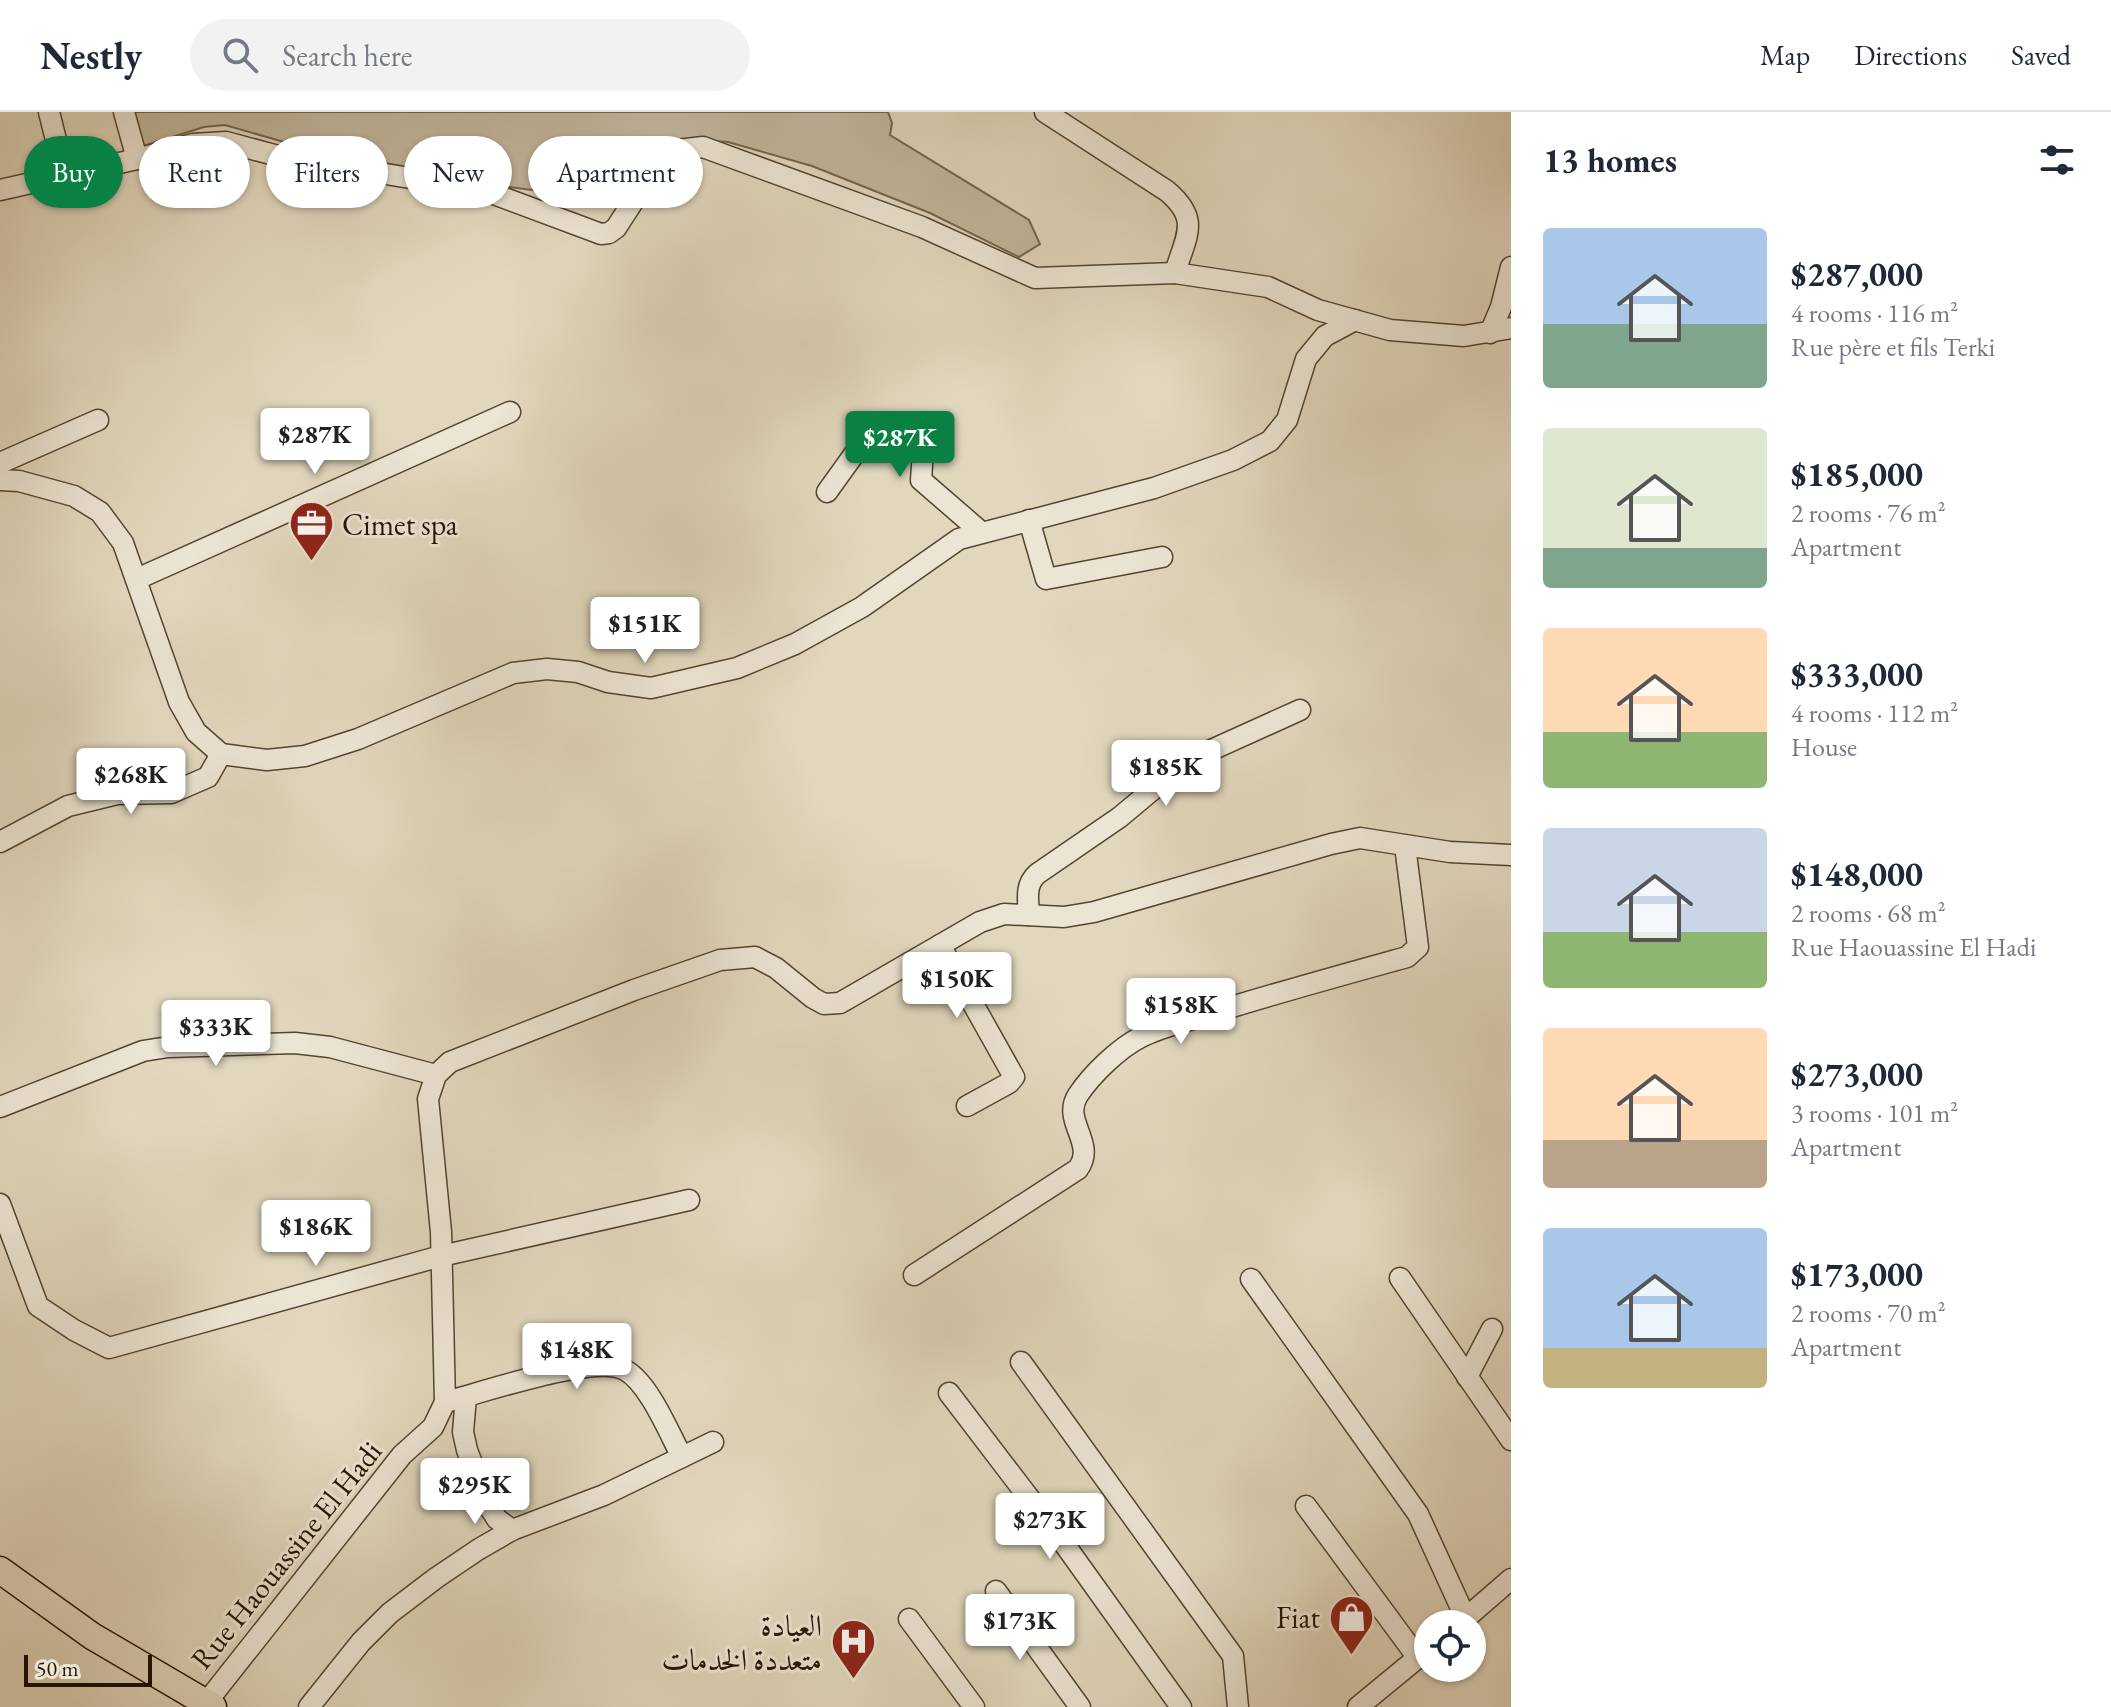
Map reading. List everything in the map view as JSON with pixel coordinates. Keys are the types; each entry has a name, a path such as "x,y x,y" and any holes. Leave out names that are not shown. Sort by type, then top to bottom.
{"main road":[{"path":"0,1570 92,1636 210,1705"}],"street":[{"path":"49,112 55,136"},
{"path":"124,112 137,159"},
{"path":"1045,112 1184,205 1189,225 1175,273"},
{"path":"123,162 193,144 226,142 282,157 483,190 601,234 616,228 658,163 678,150 703,147 922,227 1035,278 1175,273 1268,287 1318,310 1390,330 1464,336 1511,328"},
{"path":"0,190 24,185"},
{"path":"1490,333 1501,307 1511,267"},
{"path":"0,480 19,481 74,496 100,512 123,543 179,702 196,732 221,754 267,760 305,756 358,739 513,673 547,669 578,672 608,682 651,688 737,668 795,644 862,607 959,539 1154,488 1233,460 1270,441 1287,420 1306,359 1325,336 1355,320"},
{"path":"137,579 510,412"},
{"path":"0,463 98,420"},
{"path":"827,492 873,428 923,451 921,480 981,532"},
{"path":"1029,520 1046,579 1162,557"},
{"path":"1029,915 1028,889 1031,879 1037,874 1120,817 1187,761 1300,710"},
{"path":"0,842 68,806 117,794 171,793 208,777 221,754"},
{"path":"512,1530 497,1519 488,1505 467,1450 456,1399 428,1099 436,1075 450,1062 720,960 755,957 776,968 824,1004 840,1003 980,922 1004,914 1064,917 1094,912 1360,838 1450,852 1511,855"},
{"path":"914,1275 1078,1169 1085,1153 1071,1111 1075,1101 1097,1074 1124,1048 1141,1037 1230,1007 1407,957 1415,952 1418,947 1405,846"},
{"path":"940,945 1014,1077 1009,1083 967,1106"},
{"path":"0,1107 143,1051 168,1047 295,1043 330,1047 436,1075"},
{"path":"0,1204 38,1306 109,1348 441,1256 689,1200"},
{"path":"1400,1278 1511,1440"},
{"path":"1251,1279 1418,1514 1457,1610"},
{"path":"1467,1377 1492,1329"},
{"path":"1021,1362 1233,1656 1238,1707"},
{"path":"456,1399 554,1372 610,1364 627,1371 648,1394 682,1457"},
{"path":"949,1393 1065,1545 1181,1707"},
{"name":"Rue Haouassine El Hadi","path":"210,1705 402,1455 433,1427 456,1399"},
{"path":"309,1707 361,1642 390,1613 436,1578 512,1530 604,1495 713,1442"},
{"path":"1306,1506 1414,1643"},
{"path":"1475,1610 1511,1579"},
{"path":"996,1591 1080,1707"},
{"path":"909,1619 974,1707"},
{"path":"1358,1707 1414,1661"}],"shaded area":[{"path":"129,112 888,112 892,123 890,135 1029,220 1040,244 1019,257 930,213 812,166 728,142 703,140 703,136 528,136 528,190 512,187 512,136 404,136 404,167 388,164 388,136 266,137 225,125 204,127 175,136 139,136 139,144"}],"place":[{"name":"Cimet spa","path":"311,563"},
{"name":"Fiat","path":"1351,1656"},
{"name":"العيادة متعددة الخدمات","path":"853,1681"}]}
